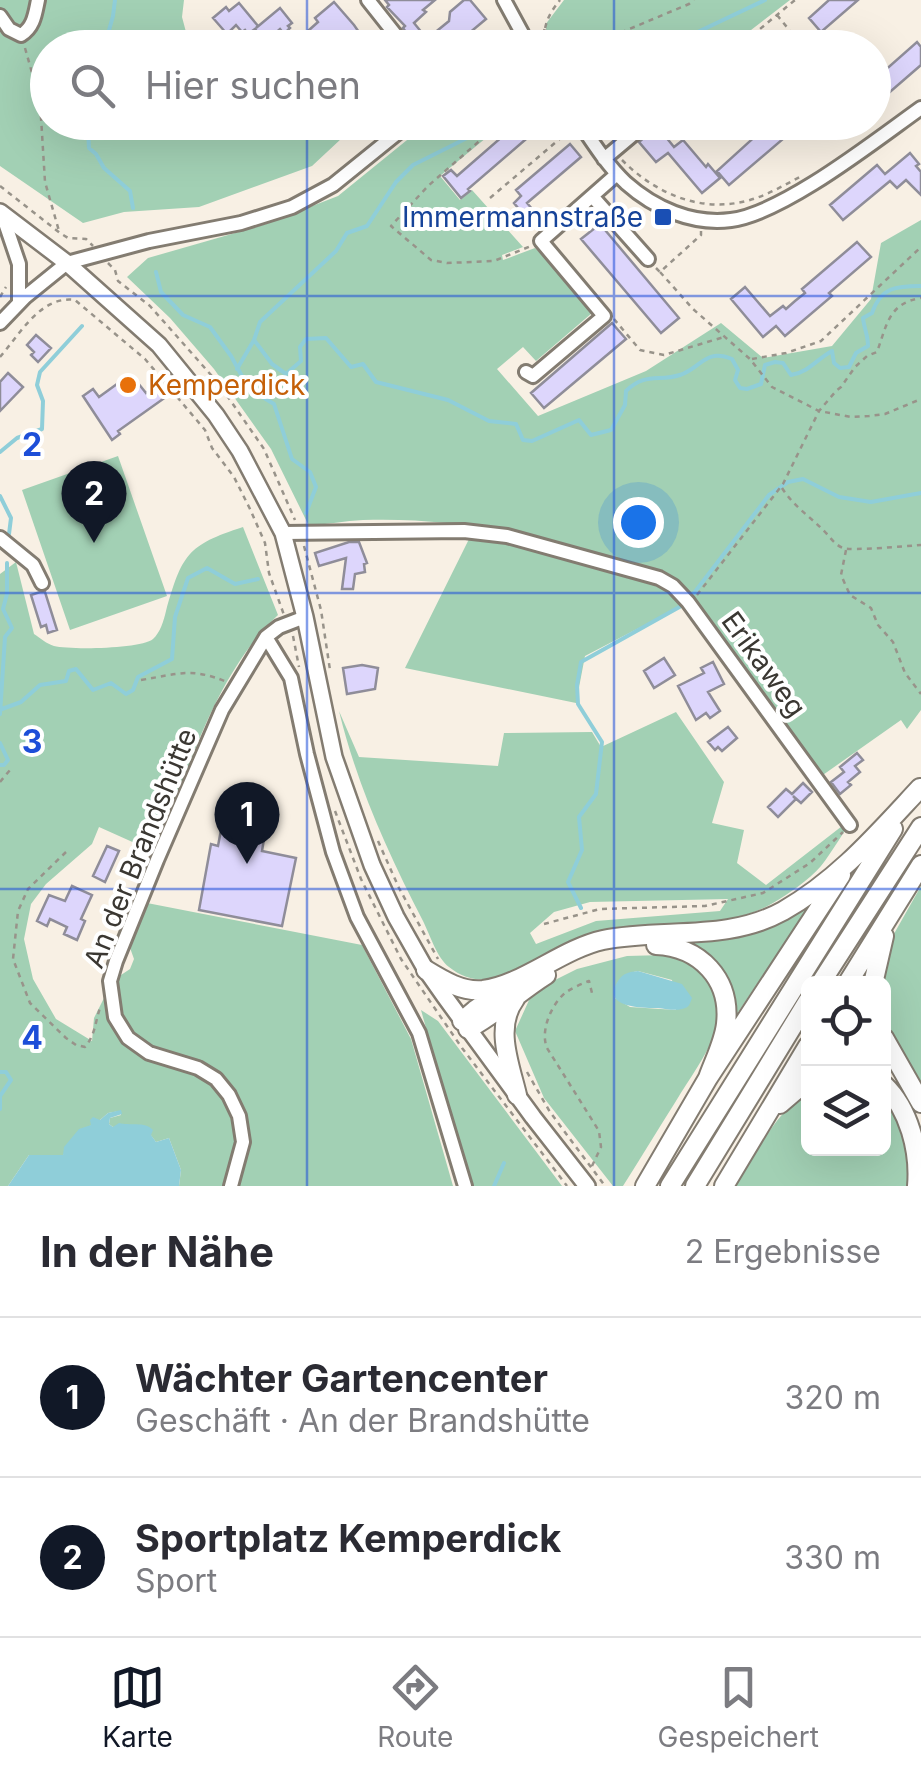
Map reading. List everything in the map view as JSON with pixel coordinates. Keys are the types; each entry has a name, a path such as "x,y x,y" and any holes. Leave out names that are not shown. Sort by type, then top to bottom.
{"highway":[{"path":"435,969 447,982 476,990 500,986 558,956 602,940 716,932 760,921 798,902 850,862 920,788"},
{"path":"670,1186 920,788"},
{"path":"825,976 921,827"},
{"path":"644,1186 708,1078 850,862"},
{"path":"852,976 921,865"},
{"path":"874,976 892,910"},
{"path":"465,1025 484,1020 522,990 573,961 617,948 660,945 690,952 706,962 724,991 726,1027 708,1078"},
{"path":"465,1025 475,1010 530,972"},
{"path":"517,1095 504,1034 510,1006 522,990"},
{"path":"695,1186 801,1012"},
{"path":"891,1050 921,1103"},
{"path":"724,1186 801,1057"},
{"path":"764,1118 801,1086"},
{"path":"891,1094 909,1127 917,1186"},
{"path":"707,1186 718,1148"}],"main road":[{"path":"1,212 67,263 160,345 240,451 283,533 305,617 329,738 355,820 396,917 435,969 465,1025 588,1186"}],"street":[{"path":"0,16 9,29 22,34 35,19 38,0"},
{"path":"504,0 520,30"},
{"path":"371,1 393,30"},
{"path":"891,129 921,108"},
{"path":"0,323 67,263 148,240 242,223 292,208 334,185 389,140"},
{"path":"595,140 609,155 617,174 654,203 688,218 732,220 774,205 810,185 875,140"},
{"path":"609,155 627,140"},
{"path":"526,372 533,376 604,316 542,242 617,174"},
{"path":"592,196 648,259"},
{"path":"1,212 19,264 19,303"},
{"name":"Erikaweg","path":"283,533 464,532 507,536 659,578 688,602 850,825"},
{"path":"0,538 33,565 42,583"},
{"name":"An der Brandshütte","path":"231,1186 243,1142 239,1116 229,1095 216,1079 198,1068 149,1053 128,1038 115,1018 110,981 222,710 266,638 279,627 305,617"},
{"path":"266,638 291,678 306,754 333,852 357,918 419,1033 465,1186"}],"path":[{"path":"543,30 560,0"},
{"path":"626,30 694,0"},
{"path":"759,30 795,0"},
{"path":"777,15 789,30"},
{"path":"22,34 30,63"},
{"path":"0,186 60,232 45,182 43,140"},
{"path":"480,140 391,226 430,260 448,263 494,261 542,242"},
{"path":"490,198 559,140"},
{"path":"609,155 657,188 684,200 710,204 751,200 803,175"},
{"path":"660,272 700,236 702,220"},
{"path":"750,359 786,353 820,341 921,247"},
{"path":"648,259 693,309 750,359 772,388 819,411 851,417 885,414 921,399"},
{"path":"115,270 118,281 150,306 219,384 264,449 300,532 321,610 332,683"},
{"path":"0,357 44,306 64,298 88,310 145,359 204,430 234,478 264,543 278,603 289,624"},
{"path":"688,602 782,486 819,411 855,367 877,352 888,321 900,304 921,298"},
{"path":"604,316 612,317 640,350 664,355 724,337"},
{"path":"782,486 809,520 846,550 921,545"},
{"path":"846,550 841,574 850,595 871,608 878,625 893,642 905,673 921,694"},
{"path":"141,680 190,671 236,686"},
{"path":"0,782 10,770"},
{"path":"544,924 600,909 704,906 762,893 810,863 850,825"},
{"path":"378,839 435,969"},
{"path":"66,852 23,900 18,911 14,959 30,1003 76,1045 85,1047 93,1038 110,981"},
{"path":"591,1167 601,1148 599,1131 542,1038 560,997 589,981 592,993"},
{"path":"462,1048 567,1186"},
{"path":"523,1064 550,1112 605,1186"}],"green space":[{"path":"0,0 184,0 185,30 30,30 30,140 340,140 312,166 199,207 124,212 83,223 0,166"},
{"path":"564,0 790,0 751,30 546,30 545,25"},
{"path":"407,140 483,140 440,176 460,200 472,190 523,247 502,255 503,260 535,248 592,313 536,361 523,347 497,369 538,416 646,371 721,323 763,358 832,346 871,299 881,243 921,220 921,710 907,729 901,720 820,777 680,586 664,575 549,541 488,528 394,520 309,526 271,449 214,369 170,318 127,277 148,258 266,224 338,196"},
{"path":"118,456 167,596 70,630 22,490"},
{"path":"243,527 278,615 236,666 220,696 157,853 99,827 92,844 46,884 31,904 24,939 33,979 56,1019 92,1041 94,1018 107,992 126,1044 150,1060 197,1076 222,1096 234,1124 235,1140 226,1186 179,1186 181,1170 169,1138 156,1142 143,1125 113,1127 110,1118 121,1115 120,1111 96,1120 63,1155 29,1155 8,1186 0,1186 0,574 16,562 34,634 49,644 89,648 135,645 153,639 158,633 177,577 190,555 210,540"},
{"path":"471,535 517,542 658,580 685,604 585,656 576,703 405,668"},
{"path":"339,711 359,757 498,766 504,733 592,732 601,747 676,712 724,782 712,823 744,830 737,863 766,885 855,816 816,871 773,903 753,912 586,939 505,975 477,979 449,967 437,952 375,818","holes":["728,899 720,911 596,921 536,944 530,933 554,912 590,902"]},
{"path":"921,886 921,1085 891,1029 891,976 880,976 882,955"},
{"path":"818,894 732,1021 723,971 709,957 682,943 710,942 746,933"},
{"path":"147,903 362,945 411,1039 453,1186 238,1186 244,1165 246,1126 236,1093 208,1068 139,1037 119,1008 115,979 130,969 134,959 129,945"},
{"path":"664,955 690,965 715,992 719,1018 702,1059 630,1175 623,1186 613,1186 544,1098 515,1031 530,998 543,986 577,969 627,956","holes":["638,971 672,980 676,1010 630,1007 615,998 618,983 629,973"]},
{"path":"421,1010 438,1021 562,1186 470,1186"},
{"path":"801,1095 801,1156 891,1156 891,1109 904,1139 909,1186 735,1186 759,1147"}],"water":[{"path":"638,971 682,984 692,998 689,1005 673,1010 634,1007 619,1001 614,990 618,981 626,973"},
{"path":"121,1110 122,1114 110,1118 113,1127 119,1123 141,1125 153,1130 151,1135 156,1142 169,1138 181,1170 179,1186 8,1186 29,1155 63,1155 64,1147 79,1129 91,1125 93,1117 100,1120"}],"building":[{"path":"385,0 435,0 414,23 420,30 404,30"},
{"path":"464,0 470,0 486,19 473,30 438,30"},
{"path":"829,0 858,0 823,30 809,18"},
{"path":"334,2 357,30 309,30 318,22 315,18"},
{"path":"239,3 256,28 280,8 292,23 288,30 240,30 236,25 224,30 213,18 226,7 229,11"},
{"path":"917,42 921,47 921,65 891,91 891,65"},
{"path":"498,140 525,140 461,198 443,176 451,170 457,176"},
{"path":"668,140 674,147 683,140 720,178 702,193 668,153 656,162 639,142"},
{"path":"751,140 782,140 729,185 717,171"},
{"path":"570,144 581,157 527,203 539,217 531,224 514,203 521,196 516,190"},
{"path":"910,153 919,164 916,166 921,172 921,195 906,180 897,188 890,181 843,220 830,205 877,165 885,174"},
{"path":"600,224 679,318 661,333 581,239"},
{"path":"857,242 871,257 785,336 776,326 763,337 731,299 745,287 770,316 783,306 786,309 805,293 802,289"},
{"path":"612,323 626,339 544,408 531,393"},
{"path":"36,335 51,348 38,362 27,345"},
{"path":"8,373 23,387 0,411 0,382"},
{"path":"128,376 146,393 154,387 163,399 118,431 120,434 112,440 83,396 93,389 99,397"},
{"path":"359,542 367,563 365,572 355,574 353,589 342,589 346,558 319,566 315,553"},
{"path":"45,592 57,630 48,633 46,625 41,627 31,595"},
{"path":"664,658 675,675 654,688 644,671"},
{"path":"713,662 724,684 708,692 720,711 710,718 706,713 696,720 678,686 704,673 701,668"},
{"path":"343,668 378,668 375,689 347,694"},
{"path":"728,727 737,738 722,751 718,747 715,750 708,742"},
{"path":"857,753 863,760 855,766 860,772 840,794 831,782 844,772 840,767"},
{"path":"803,783 812,792 801,803 793,796 796,799 778,817 768,807 786,789 792,794"},
{"path":"221,830 264,839 262,851 296,858 282,926 199,910 211,844 218,846"},
{"path":"107,846 119,851 105,882 93,876"},
{"path":"72,886 92,895 77,940 64,934 67,927 50,919 47,926 37,921 49,895 65,901"},
{"path":"117,894 130,900 120,923 108,918"}],"waterway":[{"path":"109,30 115,0"},
{"path":"702,30 765,0"},
{"path":"89,140 89,148 104,168 130,191 133,208"},
{"path":"254,340 260,322 336,251 347,233 367,226 396,182 413,165 463,140"},
{"path":"156,272 161,292 183,315 210,327 249,389 274,404 292,459 310,472 316,487 306,513"},
{"path":"237,369 254,340 272,364 286,374 301,361 300,347 306,339 326,338 351,367 363,364 376,382 448,400 489,421 516,424 523,440 532,441 579,420 591,435 611,430 625,405 626,391 633,385 646,379 680,375 709,357 732,359 738,370 735,380 740,388 747,389 761,384 765,365 775,362 783,363 791,375 832,351 834,363 840,368 849,367 856,353 868,346 863,318 872,313 880,298 897,288 921,286"},
{"path":"0,452 17,438 42,429 43,401 37,385 40,372 82,326"},
{"path":"691,597 769,495 788,482 803,479 839,497 871,502 921,493"},
{"path":"0,496 11,518 9,534"},
{"path":"0,714 5,637 12,628 3,609 7,563"},
{"path":"2,709 21,702 40,685 66,681 69,671 76,669 93,690 111,683 126,694 133,690 138,677 172,659 175,617 188,578 207,568 235,584 258,579"},
{"path":"581,908 568,882 582,850 579,817 596,794 602,742 578,704 581,662 683,605"},
{"path":"0,743 8,760 0,765"},
{"path":"0,1072 6,1072 11,1080 0,1096"},
{"path":"0,1097 0,1109"},
{"path":"494,1186 504,1163"}],"place":[{"name":"Immermannstraße","path":"663,217"},
{"name":"Kemperdick","path":"128,385"},
{"name":"Sportplatz Kemperdick","path":"94,543"},
{"name":"Wächter Gartencenter","path":"247,864"}]}
